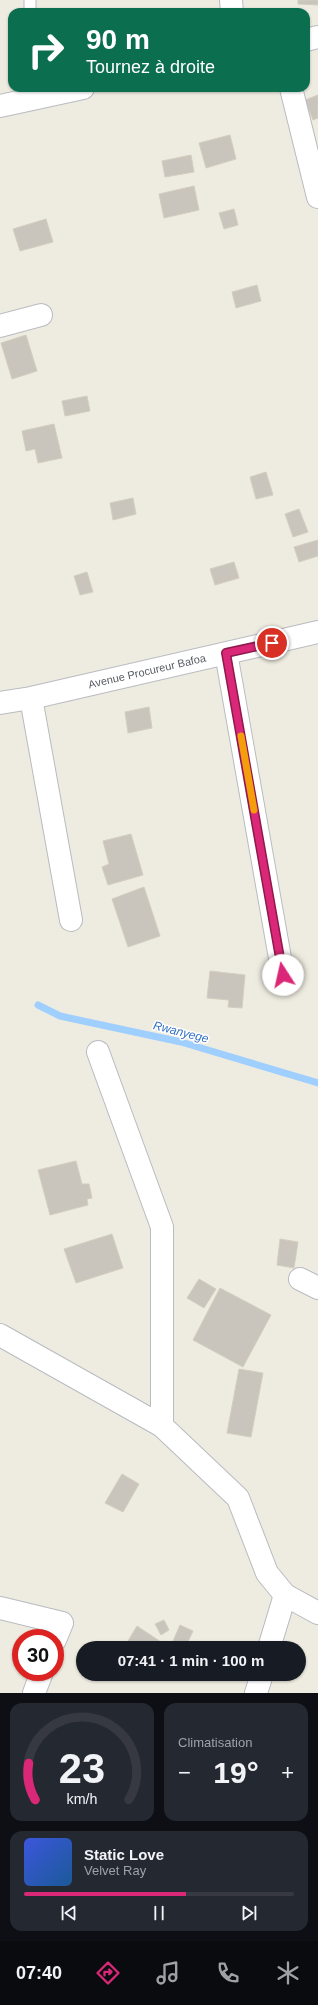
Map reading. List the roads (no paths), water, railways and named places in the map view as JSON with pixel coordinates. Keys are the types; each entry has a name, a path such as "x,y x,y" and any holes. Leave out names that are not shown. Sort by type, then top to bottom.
{"street":[{"path":"0,106 34,94 50,92"},
{"path":"291,92 318,197"},
{"path":"0,326 41,315"},
{"name":"Avenue Procureur Bafoa","path":"0,703 31,698 318,632"},
{"path":"226,653 283,975"},
{"path":"31,698 71,920"},
{"path":"98,1052 162,1227 162,1426"},
{"path":"0,1335 162,1426 238,1498 267,1573 285,1595 318,1613"},
{"path":"271,1641 285,1595"},
{"path":"0,1608 62,1624 60,1629"},
{"path":"34,1693 39,1681"},
{"path":"256,1693 260,1681"}],"waterway":[{"name":"Rwanyege","path":"38,1005 60,1016 181,1042 318,1083"}]}
